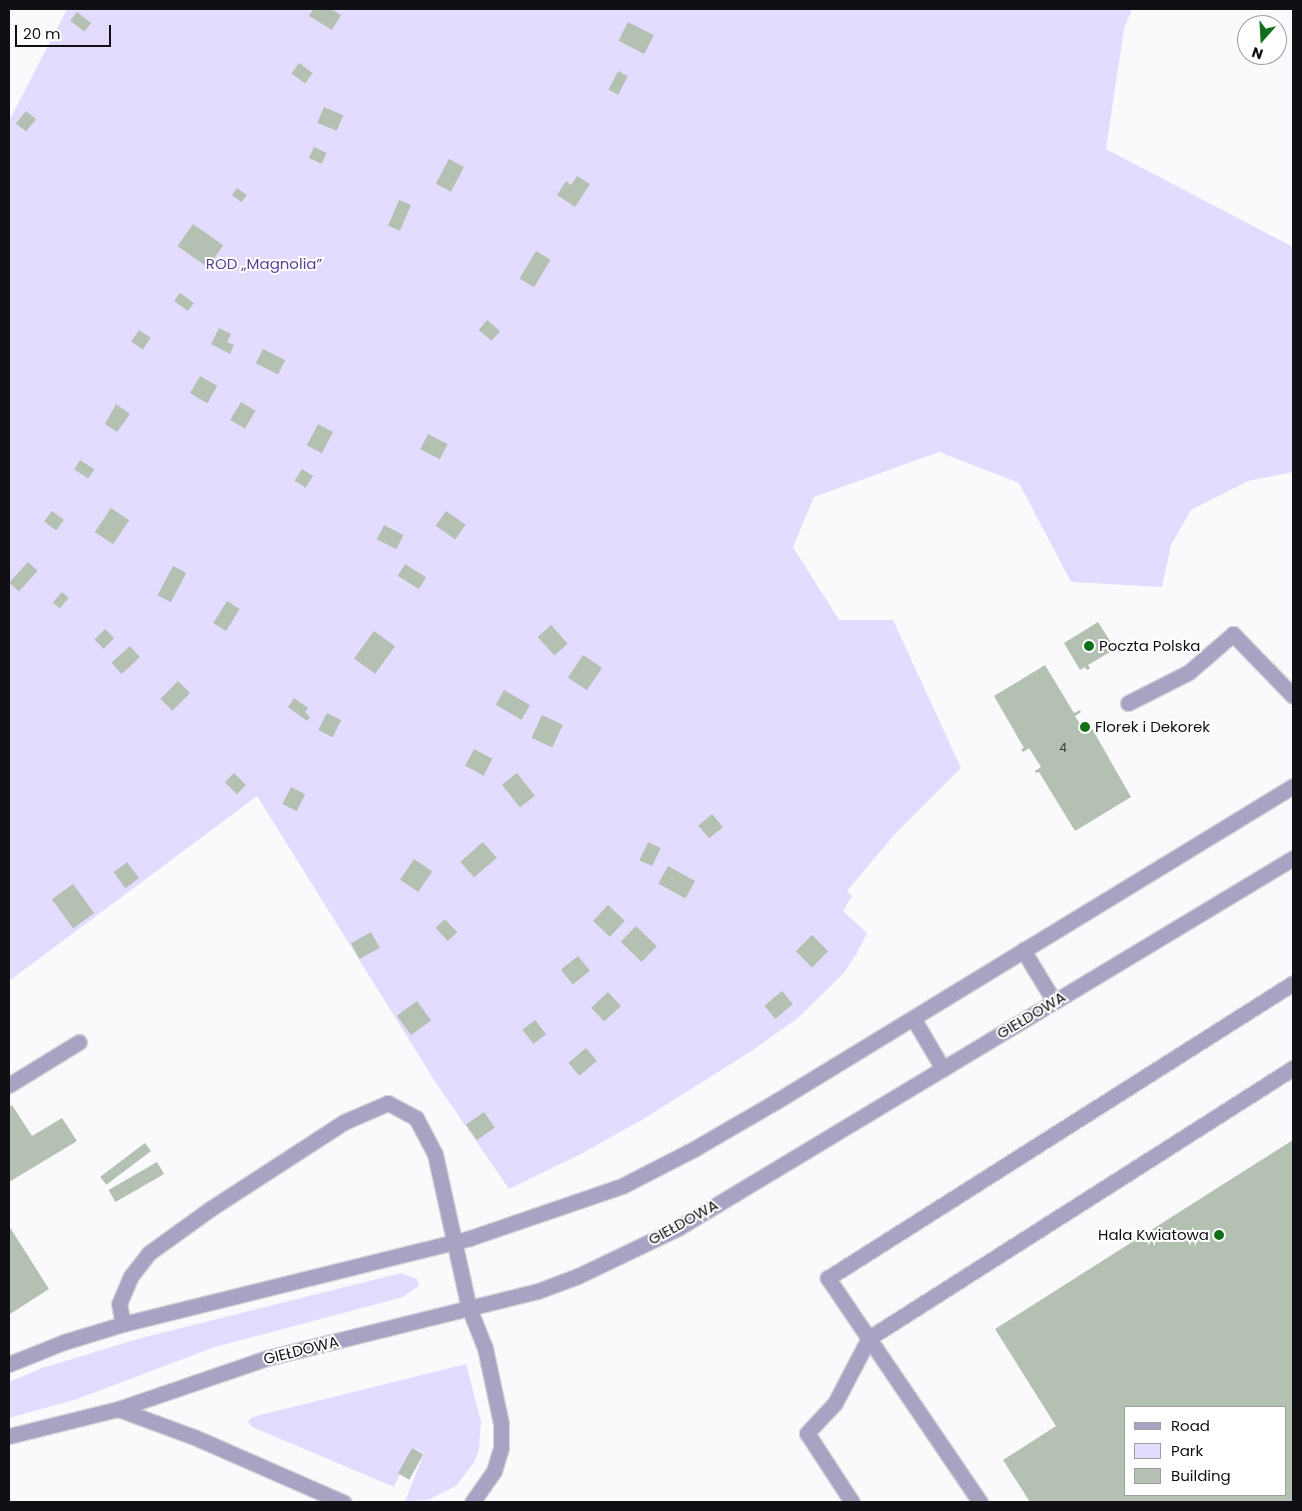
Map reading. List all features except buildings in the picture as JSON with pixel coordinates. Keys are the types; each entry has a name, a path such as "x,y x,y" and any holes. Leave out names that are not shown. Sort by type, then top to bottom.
{"street":[{"path":"1128,703 1189,672 1233,634 1293,696"},
{"path":"9,1364 64,1342 123,1324 510,1226 622,1186 694,1149 775,1102 1293,786"},
{"name":"GIEŁDOWA","path":"9,1436 118,1409 267,1358 538,1291 578,1276 678,1228 1293,858"},
{"path":"1023,950 1054,1001"},
{"path":"980,1502 828,1278 1293,983"},
{"path":"913,1018 943,1069"},
{"path":"9,1085 79,1042"},
{"path":"852,1502 807,1433 835,1402 869,1338 1293,1068"},
{"path":"123,1324 119,1304 131,1276 150,1253 210,1209 344,1122 388,1104 416,1118 435,1154 469,1308 485,1348 501,1423 501,1448 494,1472 472,1502"},
{"path":"118,1409 194,1437 343,1502"}],"green space":[{"name":"ROD „Magnolia”","path":"67,9 1132,9 1124,29 1106,149 1293,247 1293,472 1248,481 1191,510 1171,545 1162,587 1071,582 1019,483 939,452 814,497 793,547 839,620 893,620 961,768 894,835 847,891 852,896 843,911 867,933 843,974 798,1018 753,1050 645,1118 581,1154 509,1189 436,1083 257,796 9,981 9,121"},
{"path":"401,1273 417,1279 419,1286 403,1297 215,1347 77,1399 9,1418 9,1382 42,1368 141,1338"},
{"path":"466,1364 481,1421 479,1449 475,1461 456,1486 428,1500 405,1501 424,1453 412,1448 394,1487 252,1427 248,1422 251,1418 260,1415"}],"place":[{"name":"Poczta Polska","path":"1089,646"},
{"name":"Florek i Dekorek","path":"1085,727"},
{"name":"Hala Kwiatowa","path":"1219,1235"}]}
